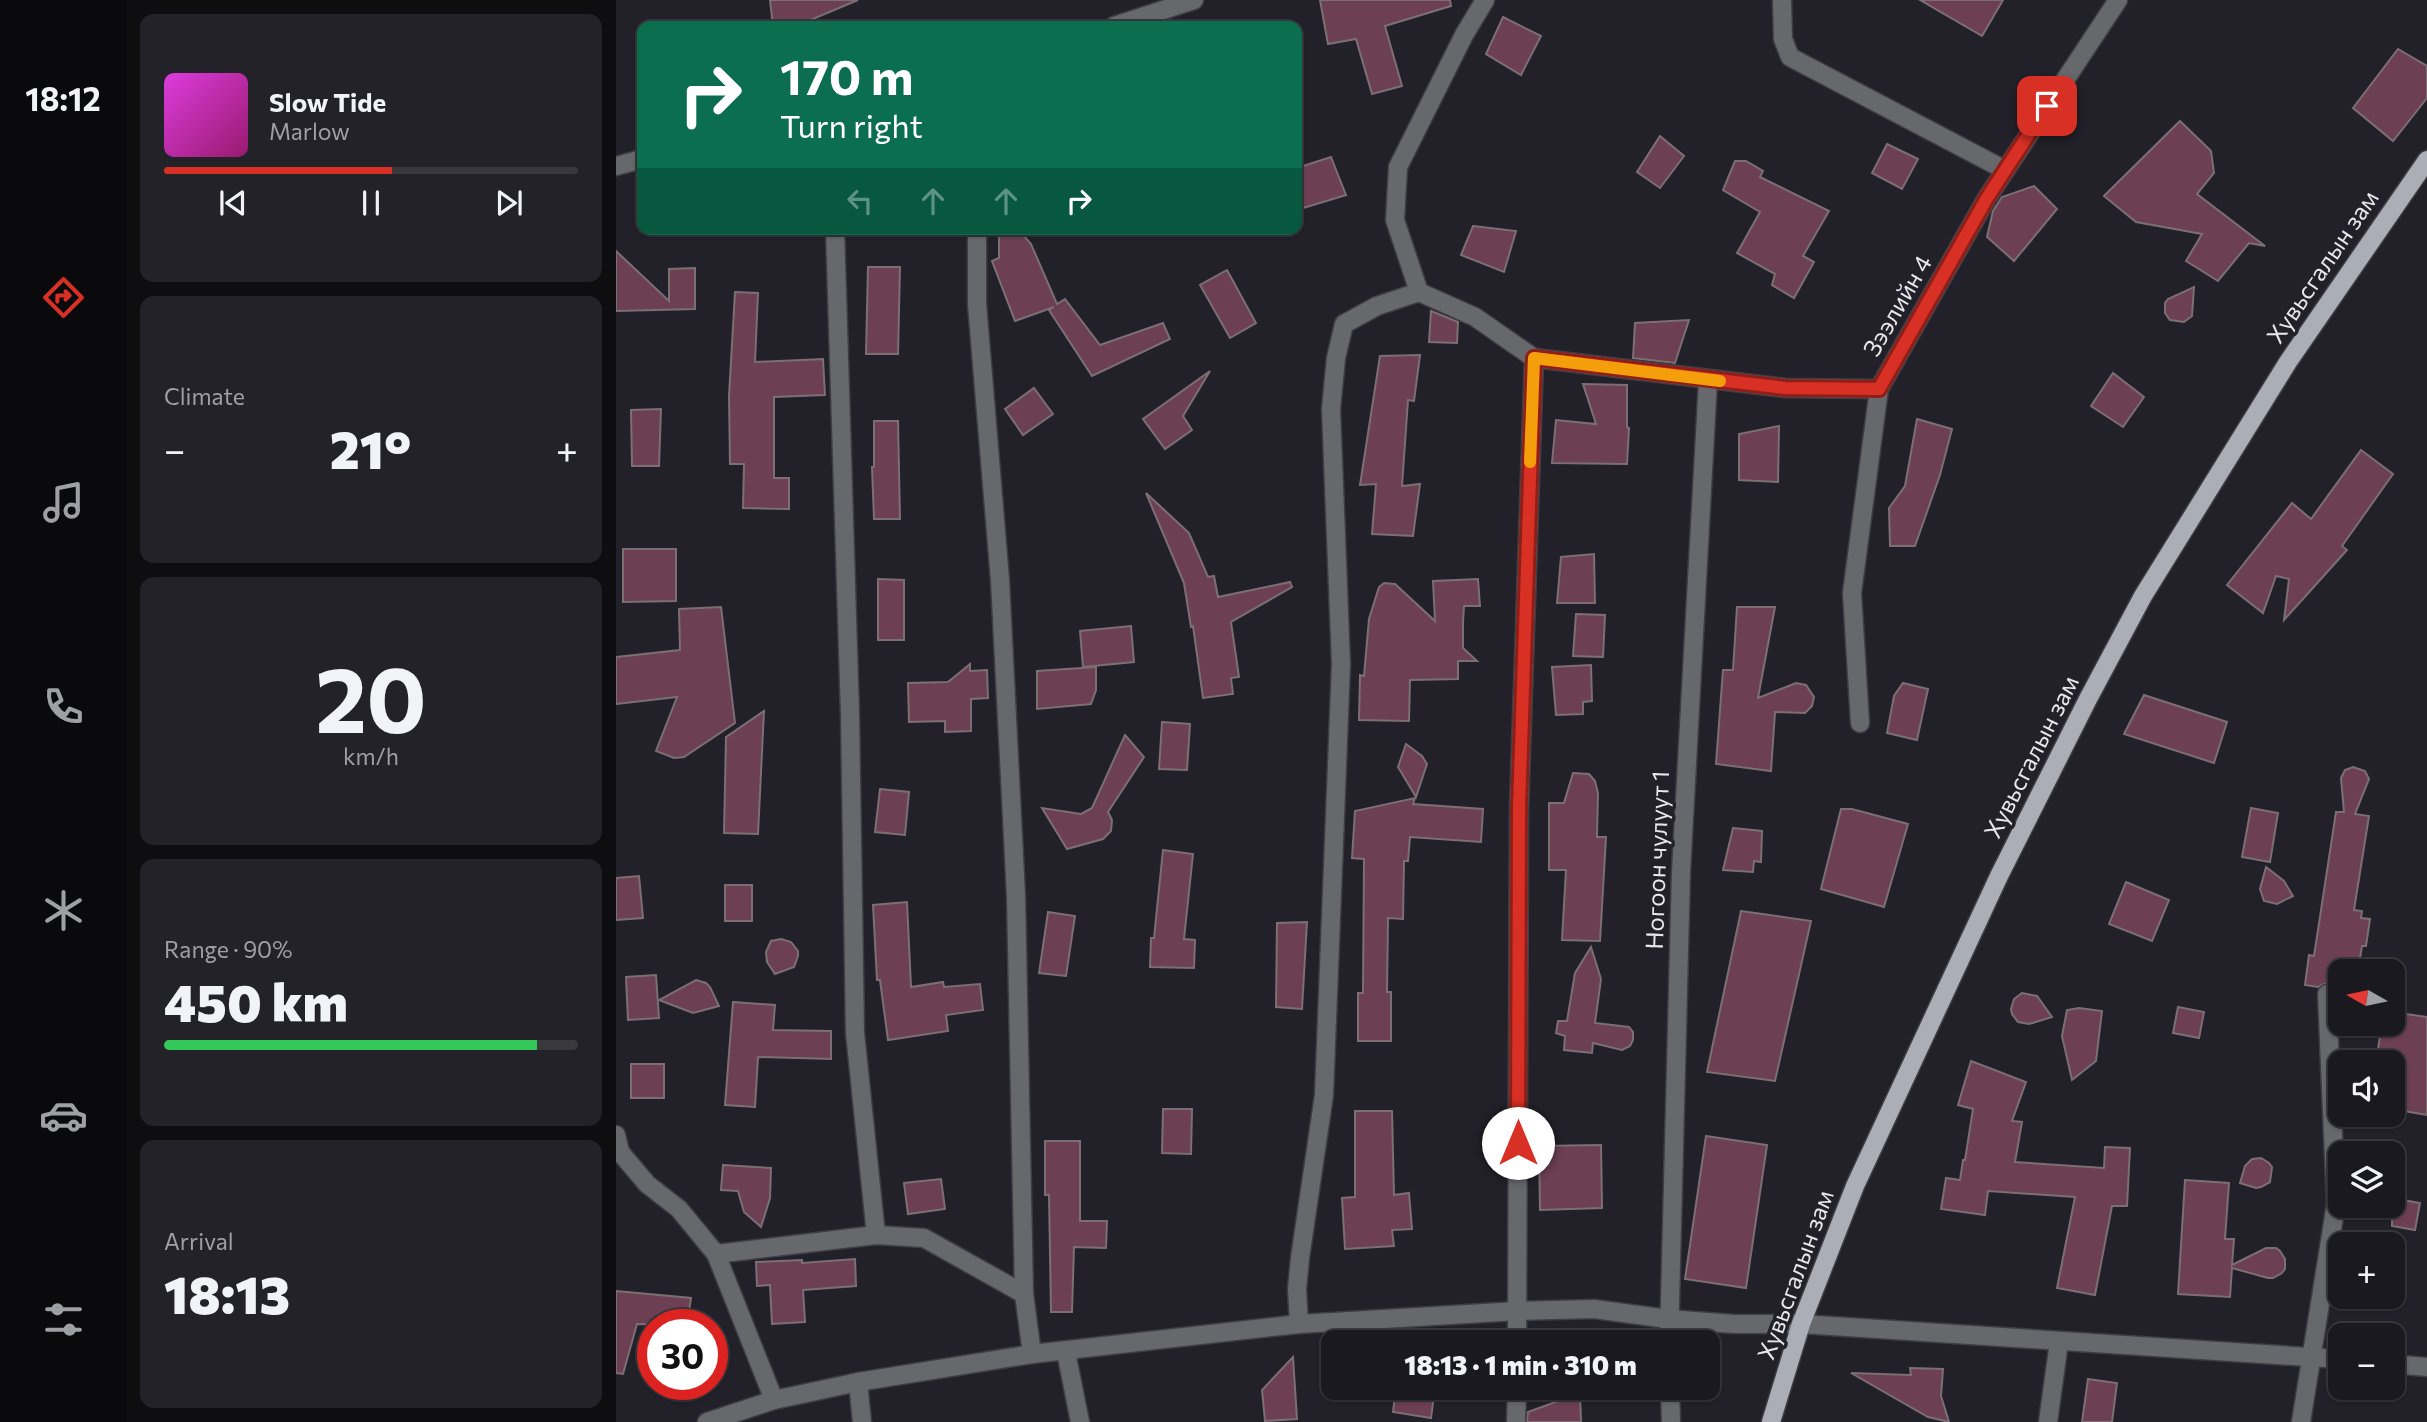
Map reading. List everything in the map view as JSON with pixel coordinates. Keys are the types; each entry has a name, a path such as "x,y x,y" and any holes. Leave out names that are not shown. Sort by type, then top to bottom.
{"main road":[{"name":"Хувьсгалын зам","path":"1771,1422 1801,1324 1855,1186 1999,876 2094,688 2157,574 2281,373 2427,160"}],"street":[{"path":"1129,21 1194,0"},
{"path":"1419,292 1395,220 1398,167 1464,35 1485,0"},
{"path":"1783,0 1783,39 1790,57 2005,170"},
{"name":"Зээлийн 4","path":"1860,723 1852,593 1879,389 2005,170 2118,0"},
{"path":"616,166 637,160"},
{"path":"835,235 850,714 855,1033 876,1235"},
{"path":"977,235 976,304 1000,580 1015,869 1024,1294 1032,1354"},
{"path":"1299,1324 1297,1289 1300,1258 1324,1095 1341,664 1331,409 1336,358 1344,324 1377,306 1419,292 1475,317 1534,358 1785,388 1879,389"},
{"path":"1517,1330 1519,808 1534,358"},
{"name":"Ногоон чулуут 1","path":"1668,1330 1681,872 1708,380"},
{"path":"2301,1422 2336,1204 2330,1036"},
{"path":"616,1135 620,1152 648,1184 679,1209 716,1254 774,1400"},
{"path":"716,1254 876,1235 924,1238 1024,1294"},
{"path":"707,1422 774,1400 858,1382 1032,1354 1299,1324 1518,1311 1594,1309 1734,1324 1801,1324 2328,1358"},
{"path":"2048,1422 2059,1342"},
{"path":"1066,1352 1080,1422"},
{"path":"2405,1365 2427,1367"},
{"path":"858,1382 862,1422"},
{"path":"1516,1422 1517,1400"},
{"path":"1670,1400 1671,1422"}],"building":[{"path":"770,0 858,0 808,21 772,21"},
{"path":"1320,0 1450,0 1451,6 1385,26 1402,86 1372,94 1356,39 1328,44"},
{"path":"1920,0 2003,0 1982,36"},
{"path":"1503,17 1541,36 1521,75 1486,54"},
{"path":"2398,49 2427,66 2427,98 2393,141 2353,108"},
{"path":"2180,121 2211,151 2214,173 2197,194 2265,246 2249,243 2218,281 2186,261 2202,234 2136,222 2104,196"},
{"path":"1660,136 1684,156 1660,188 1637,172"},
{"path":"1887,144 1918,159 1902,189 1872,173"},
{"path":"1331,157 1346,195 1302,208 1302,166"},
{"path":"1735,161 1746,161 1763,171 1760,177 1829,211 1803,256 1814,262 1794,298 1772,285 1775,274 1737,253 1760,212 1723,190"},
{"path":"2034,186 2057,209 2014,261 1987,237 1993,211 2002,197"},
{"path":"1473,226 1516,231 1504,272 1461,255"},
{"path":"999,235 1023,235 1031,244 1057,304 1065,299 1100,345 1163,323 1170,339 1092,376 1049,310 1054,307 1015,321 992,261 999,258"},
{"path":"616,251 669,301 669,269 695,268 695,309 616,311"},
{"path":"868,267 900,267 898,354 866,354"},
{"path":"1227,270 1256,323 1230,338 1200,285"},
{"path":"2194,287 2192,316 2184,322 2170,320 2165,313 2165,303"},
{"path":"735,292 758,293 755,362 823,359 825,395 774,397 774,478 789,478 789,509 743,508 744,464 730,464 729,396"},
{"path":"1431,311 1458,322 1457,343 1429,342"},
{"path":"1689,320 1675,363 1633,358 1635,323"},
{"path":"1420,355 1414,401 1408,400 1402,486 1420,484 1413,536 1372,534 1376,484 1360,485 1380,356"},
{"path":"1210,371 1183,416 1192,430 1165,449 1143,419"},
{"path":"2113,373 2144,397 2123,427 2091,406"},
{"path":"1583,384 1627,385 1627,464 1552,463 1556,420 1596,424"},
{"path":"1034,388 1053,414 1023,435 1005,409"},
{"path":"661,409 659,466 632,466 631,410"},
{"path":"1917,419 1952,429 1940,475 1915,546 1890,546 1889,508 1905,486"},
{"path":"874,421 898,421 900,519 874,519"},
{"path":"1779,426 1778,482 1739,480 1739,434"},
{"path":"2361,450 2393,474 2342,546 2347,550 2284,620 2289,579 2276,576 2263,613 2227,585 2292,503 2311,519"},
{"path":"1146,493 1189,533 1208,577 1214,576 1218,597 1290,582 1292,587 1231,622 1239,677 1231,678 1233,694 1203,698 1184,583"},
{"path":"623,549 676,549 676,601 623,602"},
{"path":"1594,554 1595,603 1557,603 1561,557"},
{"path":"878,579 904,580 904,640 878,640"},
{"path":"1478,579 1480,606 1464,606 1463,622 1463,648 1477,661 1458,661 1458,679 1410,680 1409,721 1359,720 1360,675 1364,676 1369,619 1379,587 1384,583 1395,584 1435,621 1433,581"},
{"path":"721,607 735,723 684,757 674,758 656,751 677,697 616,704 616,657 680,650 679,609"},
{"path":"1737,607 1775,607 1758,698 1796,683 1806,685 1814,697 1812,706 1805,713 1775,712 1771,771 1716,764 1723,670 1733,670"},
{"path":"1576,614 1605,615 1603,657 1573,656"},
{"path":"1131,626 1134,662 1083,667 1080,631"},
{"path":"970,664 970,671 987,670 988,698 971,699 971,731 945,732 945,721 909,722 908,683 948,682"},
{"path":"1591,665 1592,701 1583,702 1583,714 1556,715 1552,667"},
{"path":"1096,667 1096,690 1091,704 1037,709 1037,671"},
{"path":"1903,683 1928,689 1917,740 1887,733 1894,696"},
{"path":"2144,695 2227,722 2214,763 2124,734"},
{"path":"764,711 758,834 724,833 726,737"},
{"path":"1162,722 1190,724 1187,770 1159,769"},
{"path":"1125,735 1144,757 1108,812 1112,820 1111,831 1103,839 1067,849 1042,808 1081,814 1092,808"},
{"path":"1406,744 1422,756 1427,764 1416,797 1398,767"},
{"path":"2353,767 2365,771 2369,779 2355,814 2369,816 2354,910 2362,911 2361,918 2370,919 2366,946 2362,946 2360,959 2328,959 2328,984 2318,987 2305,985 2309,955 2314,956 2336,812 2344,812 2341,778 2345,770"},
{"path":"1573,773 1589,774 1595,781 1598,793 1597,837 1606,837 1600,941 1562,940 1566,870 1549,870 1549,803 1564,803"},
{"path":"880,789 909,792 905,835 875,832"},
{"path":"1415,798 1413,804 1483,809 1481,842 1410,837 1408,861 1404,861 1403,919 1388,918 1387,992 1391,992 1391,1041 1358,1041 1358,993 1363,993 1364,859 1352,858 1355,811"},
{"path":"2251,808 2278,813 2270,862 2242,857"},
{"path":"1841,809 1852,809 1908,824 1884,907 1821,889"},
{"path":"1733,828 1762,831 1761,862 1754,861 1753,872 1723,870"},
{"path":"1163,850 1193,854 1184,939 1195,940 1194,968 1150,967 1151,938 1154,938"},
{"path":"2266,867 2284,881 2293,896 2277,904 2264,901 2260,889"},
{"path":"639,876 643,918 616,920 616,878"},
{"path":"2126,882 2169,900 2152,941 2109,924"},
{"path":"725,885 752,885 752,921 725,921"},
{"path":"907,902 911,987 943,982 944,987 980,984 983,1010 946,1015 948,1031 888,1040 880,980 877,980 873,905"},
{"path":"1741,911 1811,921 1775,1081 1707,1072"},
{"path":"1048,912 1075,916 1066,976 1039,973"},
{"path":"1307,922 1302,1009 1276,1007 1277,923"},
{"path":"781,939 791,942 798,951 798,956 794,967 775,974 767,962 766,952 771,941"},
{"path":"1591,947 1601,979 1595,1023 1629,1027 1633,1032 1633,1040 1630,1046 1622,1050 1593,1043 1592,1053 1564,1050 1565,1036 1556,1033 1558,1021 1567,1021 1575,973"},
{"path":"656,975 659,1018 628,1020 626,977"},
{"path":"696,980 710,987 719,1006 693,1013 659,1000"},
{"path":"2022,993 2037,996 2052,1017 2029,1024 2018,1022 2011,1009 2014,999"},
{"path":"733,1002 775,1005 773,1030 831,1031 831,1059 758,1057 755,1107 725,1105"},
{"path":"2178,1007 2204,1012 2199,1038 2173,1033"},
{"path":"2079,1008 2102,1011 2096,1061 2072,1080 2062,1036 2067,1010"},
{"path":"2405,1014 2427,1017 2427,1115 2405,1111 2405,1050 2378,1050 2380,1036 2405,1036"},
{"path":"1971,1061 2026,1082 2012,1121 2022,1122 2015,1162 2104,1168 2105,1147 2130,1148 2127,1206 2112,1206 2095,1295 2057,1288 2075,1197 1988,1191 1985,1215 1941,1209 1946,1178 1960,1180 1965,1160 1973,1109 1958,1105"},
{"path":"631,1064 664,1064 664,1098 631,1098"},
{"path":"1163,1109 1192,1109 1191,1154 1162,1153"},
{"path":"1355,1111 1392,1111 1394,1195 1409,1193 1412,1229 1392,1230 1394,1246 1345,1249 1342,1198 1355,1197"},
{"path":"1706,1136 1767,1145 1746,1288 1685,1279"},
{"path":"1045,1141 1080,1141 1080,1221 1107,1221 1106,1248 1074,1247 1072,1312 1051,1312 1049,1195 1045,1195"},
{"path":"1601,1145 1602,1208 1540,1210 1539,1146"},
{"path":"2261,1158 2272,1167 2270,1182 2256,1188 2240,1183 2245,1166 2252,1159"},
{"path":"723,1165 771,1168 770,1198 761,1227 744,1212 738,1191 721,1190"},
{"path":"941,1179 945,1209 908,1214 904,1183"},
{"path":"2185,1180 2229,1183 2225,1239 2234,1239 2232,1265 2266,1248 2276,1248 2285,1259 2282,1273 2268,1278 2232,1268 2230,1297 2178,1294"},
{"path":"2405,1200 2420,1203 2415,1230 2392,1226 2392,1218 2405,1218"},
{"path":"855,1259 856,1286 803,1290 805,1322 772,1324 770,1285 757,1286 756,1262 802,1260 802,1263"},
{"path":"616,1291 691,1298 689,1309 637,1309 637,1324 623,1374 616,1373"},
{"path":"1293,1357 1297,1419 1265,1421 1262,1390"},
{"path":"1910,1368 1943,1369 1941,1396 1949,1422 1928,1417 1851,1373 1911,1375"},
{"path":"2088,1379 2117,1383 2112,1422 2082,1422"},
{"path":"1394,1400 1433,1400 1431,1418 1393,1412"},
{"path":"1561,1400 1580,1400 1581,1422 1527,1422 1528,1412"}],"slow traffic":[{"path":"1530,462 1534,358 1720,381"}],"route":[{"path":"1518,1143 1519,808 1534,358 1785,388 1879,389 1987,198 2047,106"}]}
